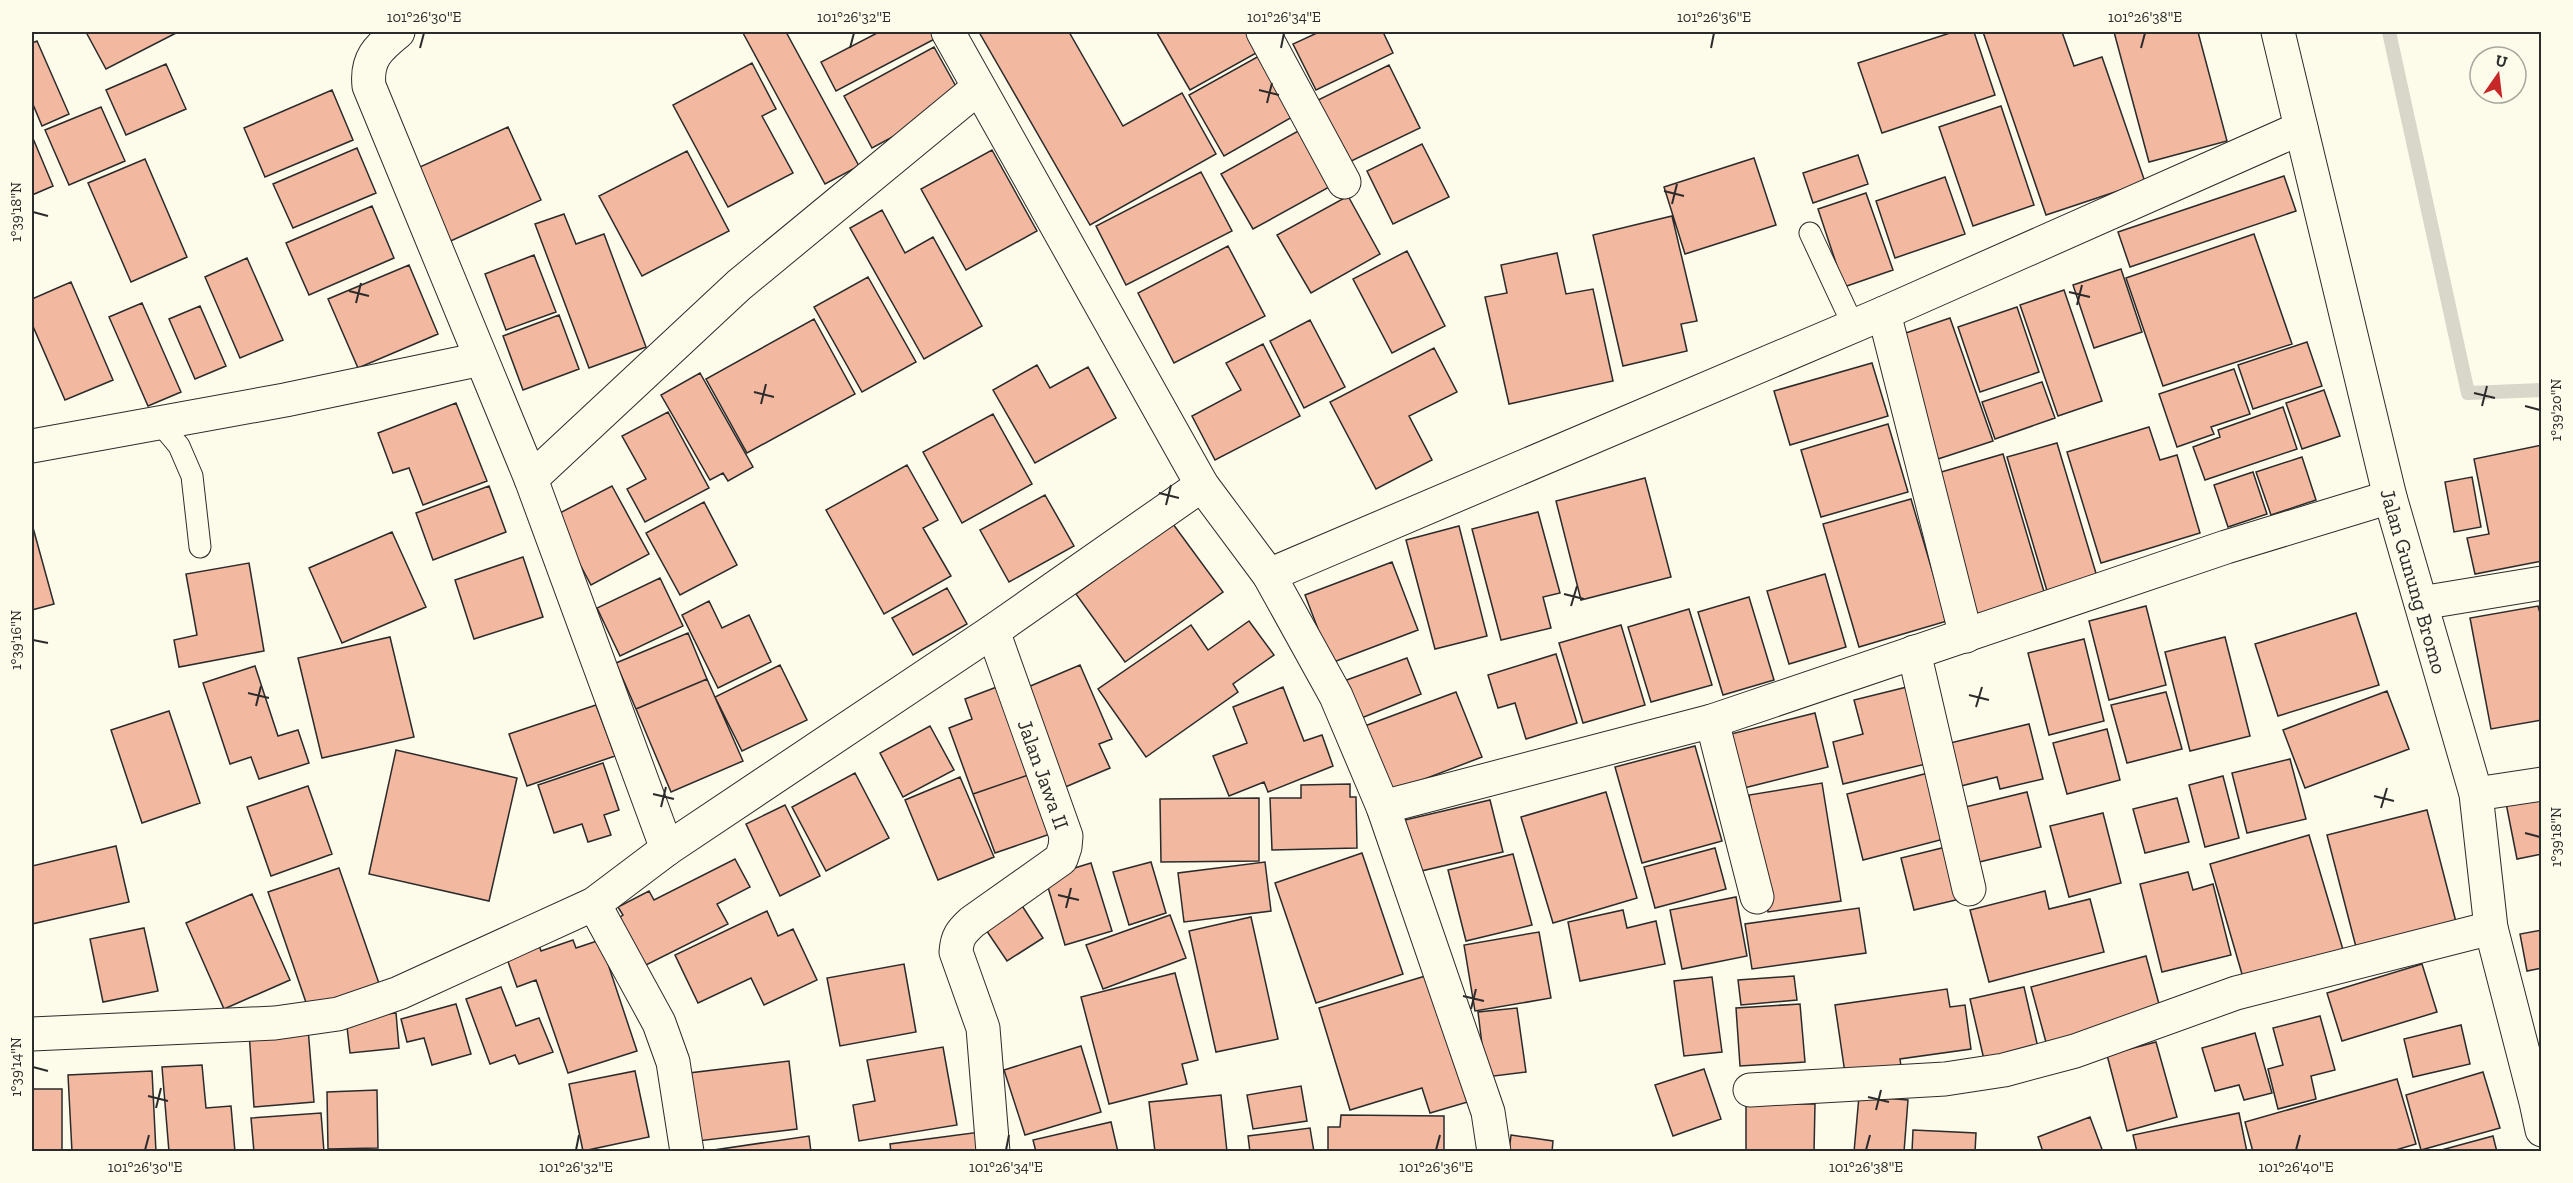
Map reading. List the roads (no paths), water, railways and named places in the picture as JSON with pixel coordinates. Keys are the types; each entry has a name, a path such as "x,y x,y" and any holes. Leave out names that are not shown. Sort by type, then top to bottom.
{"street":[{"path":"398,32 372,56 368,73 369,86 531,479 668,849"},
{"path":"948,32 1202,485 1269,575 1336,696 1383,807 1488,1112 1494,1152"},
{"path":"1263,32 1344,182"},
{"name":"Jalan Gunung Bromo","path":"2278,32 2390,496 2476,794 2491,928 2540,1111"},
{"path":"531,479 739,285 978,88"},
{"path":"1269,575 1884,313 2301,128"},
{"path":"1884,313 1966,636"},
{"path":"32,446 285,400 481,359"},
{"path":"32,1034 275,1023 338,1014 399,993 594,904 668,849 993,631 1202,485"},
{"path":"1383,807 1712,721 2226,547 2390,496"},
{"path":"2421,603 2541,584"},
{"name":"Jalan Jawa II","path":"993,631 1066,836 1061,859 959,932 956,952 983,1028 993,1152"},
{"path":"1914,652 1969,890"},
{"path":"1712,721 1756,897"},
{"path":"2476,794 2541,784"},
{"path":"594,904 659,1023 673,1062 687,1152"},
{"path":"1750,1090 1945,1079 2004,1070 2075,1051 2236,993 2491,928"}],"lane":[{"path":"1810,233 1853,325"},
{"path":"159,422 179,446 192,476 200,547"}],"waterway":[{"path":"2389,32 2468,393 2542,390"}]}
